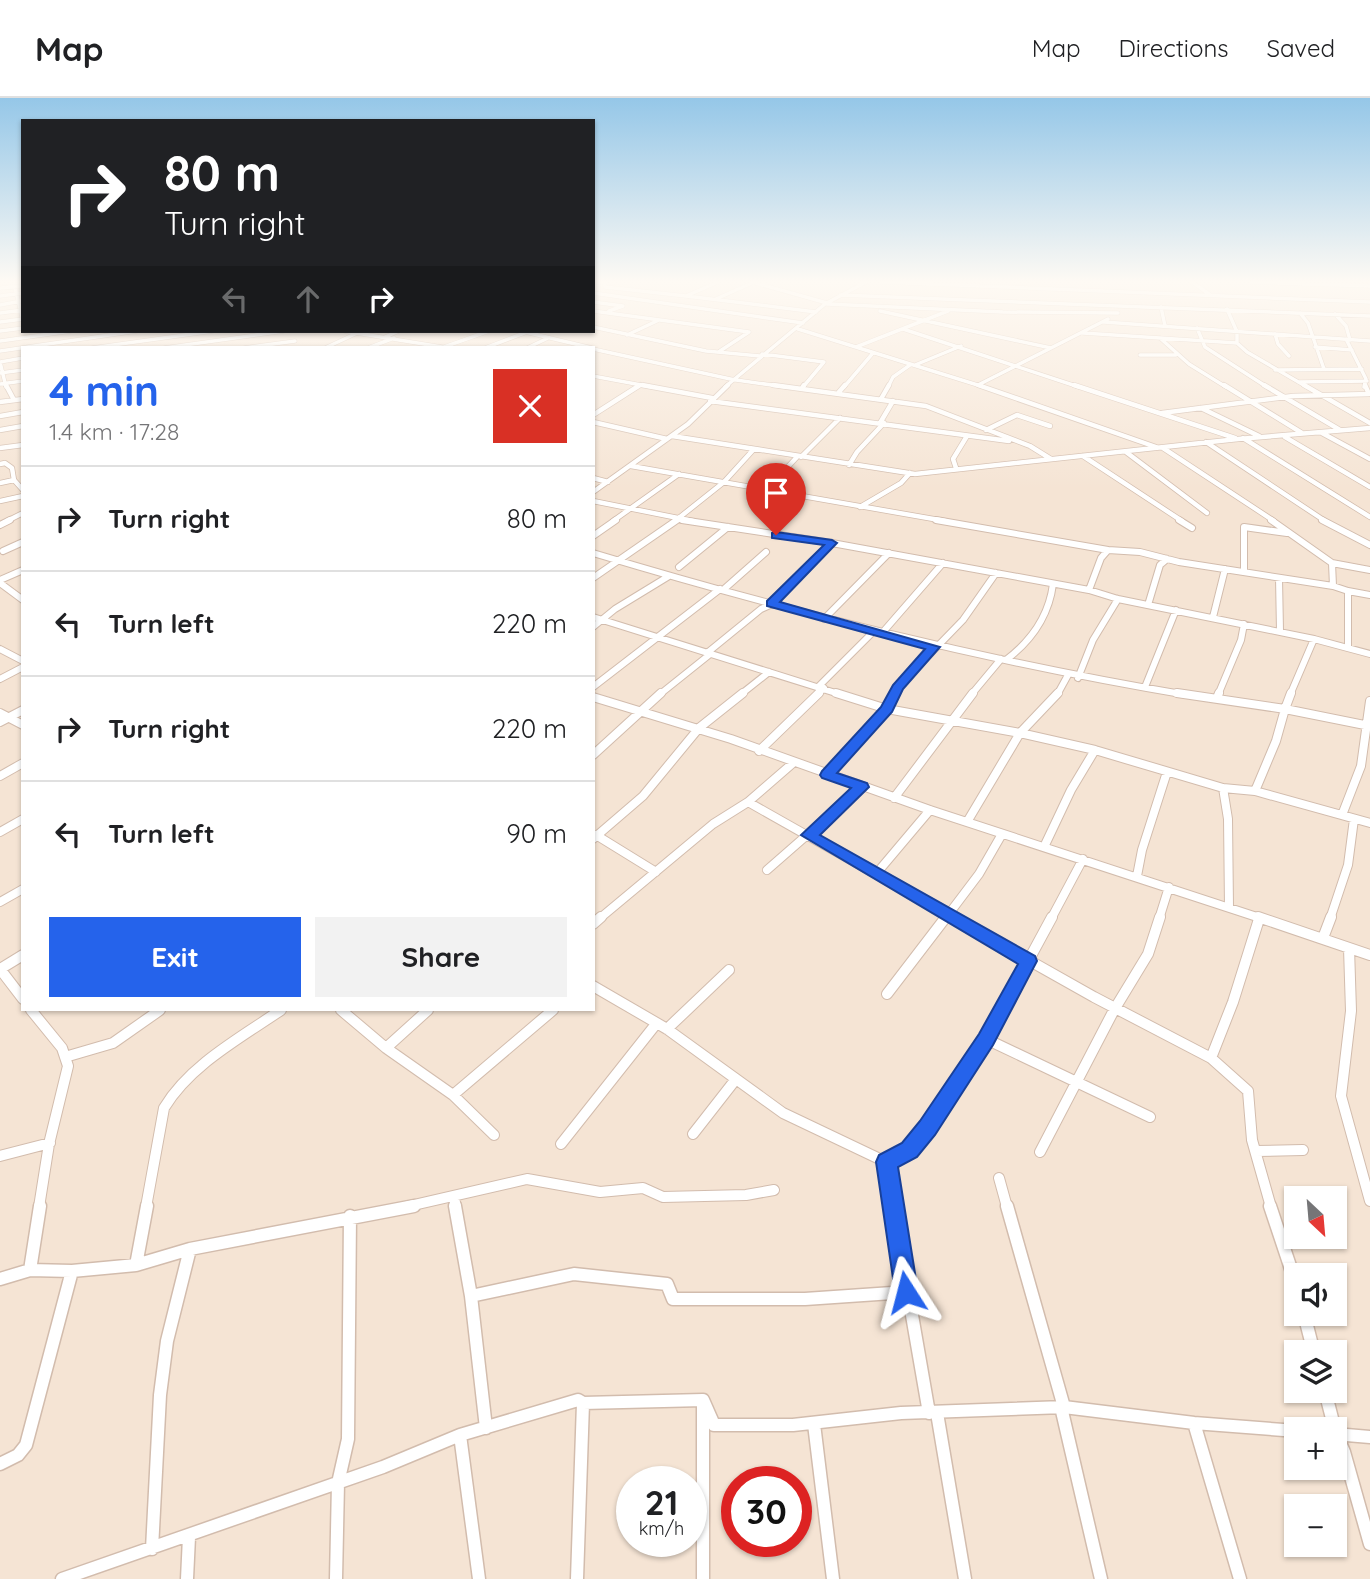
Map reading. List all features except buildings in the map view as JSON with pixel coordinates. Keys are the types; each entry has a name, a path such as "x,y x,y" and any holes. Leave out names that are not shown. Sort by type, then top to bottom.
{"street":[{"path":"607,351 735,380 839,392 926,406 1030,446 1051,459"},
{"path":"715,351 824,362 802,388"},
{"path":"595,491 669,437 767,351"},
{"path":"868,351 980,384 1161,448 1293,534 1332,563 1370,570"},
{"path":"881,399 892,377 912,365 948,351"},
{"path":"972,351 1240,438 1370,516"},
{"path":"980,384 1045,351"},
{"path":"1172,351 1304,435"},
{"path":"1211,351 1340,430"},
{"path":"1246,351 1370,425"},
{"path":"1285,351 1289,356"},
{"path":"1317,351 1324,369"},
{"path":"1353,351 1367,381 1364,388 1369,395"},
{"path":"839,392 873,353"},
{"path":"1140,355 1176,355"},
{"path":"14,400 3,384 0,362 21,358"},
{"path":"1275,370 1362,369"},
{"path":"1,373 21,370"},
{"path":"595,376 711,399 1015,441"},
{"path":"3,384 21,381"},
{"path":"1298,382 1367,381"},
{"path":"595,414 639,385"},
{"path":"1160,413 1282,397 1369,395"},
{"path":"0,402 21,399"},
{"path":"849,465 882,423 893,401"},
{"path":"1201,408 1262,437"},
{"path":"0,415 21,412"},
{"path":"986,430 1017,415 1050,426"},
{"path":"766,490 840,418"},
{"path":"595,422 669,437 910,473 1240,438 1304,435 1359,429 1370,425"},
{"path":"0,430 21,426"},
{"path":"1359,429 1370,434"},
{"path":"1322,433 1370,459"},
{"path":"956,468 953,459 967,436"},
{"path":"1283,436 1370,487"},
{"path":"1206,442 1326,523 1370,545"},
{"path":"14,480 15,472 2,464 0,451 21,446"},
{"path":"595,577 678,519 724,482 754,449"},
{"path":"1126,452 1207,513"},
{"path":"1083,456 1192,528"},
{"path":"631,466 1108,550 1130,551 1333,586 1370,595"},
{"path":"860,507 901,482 910,473"},
{"path":"595,535 680,474"},
{"path":"595,479 607,482"},
{"path":"0,483 14,480"},
{"path":"14,480 21,487"},
{"path":"0,501 21,496"},
{"path":"595,501 678,519 832,543 1089,590 1118,599 1280,631 1370,654"},
{"path":"0,525 21,514"},
{"path":"679,567 728,527"},
{"path":"1244,572 1244,527 1293,534"},
{"path":"3,551 21,543"},
{"path":"595,753 639,711 761,609 772,604 832,543"},
{"path":"1089,590 1101,558 1108,550"},
{"path":"595,685 722,590 766,552"},
{"path":"824,619 889,553"},
{"path":"595,554 824,619 934,647 1078,678 1285,709 1367,725"},
{"path":"1148,605 1160,565 1167,559"},
{"path":"883,632 943,563"},
{"path":"1332,563 1333,586"},
{"path":"1213,617 1225,569"},
{"path":"21,571 0,583 21,599"},
{"path":"828,775 887,709 897,688 962,620 996,573"},
{"path":"595,626 669,576"},
{"path":"1279,578 1280,631"},
{"path":"894,798 953,720 1004,660 1017,653 1053,598 1053,584"},
{"path":"1348,591 1348,648"},
{"path":"1078,678 1093,640 1118,599"},
{"path":"1145,687 1176,610"},
{"path":"595,618 887,709 1020,733 1095,750 1223,788 1255,791 1370,823"},
{"path":"1217,698 1241,640 1244,624"},
{"path":"759,751 873,632"},
{"path":"1255,791 1276,741 1300,667 1314,639"},
{"path":"0,649 21,660"},
{"path":"0,678 21,668"},
{"path":"656,872 595,836 643,796 699,728 769,672"},
{"path":"967,822 1020,733 1055,699 1068,675"},
{"path":"595,698 699,728 894,798 1138,876 1370,955"},
{"path":"1342,815 1361,766 1370,701"},
{"path":"0,722 21,711"},
{"path":"0,713 21,724"},
{"path":"1044,847 1071,790 1095,750"},
{"path":"595,922 713,824 748,802 793,763"},
{"path":"0,776 21,764"},
{"path":"1138,876 1142,850 1167,772"},
{"path":"768,870 862,787"},
{"path":"1223,788 1228,820 1229,907"},
{"path":"748,802 1114,1010 1211,1058 1248,1091 1247,1109 1256,1151 1290,1263"},
{"path":"876,874 930,810"},
{"path":"1323,938 1350,855 1354,819"},
{"path":"0,832 21,820"},
{"path":"887,994 979,874 1002,834"},
{"path":"886,1162 909,1150 928,1128 986,1039 1083,859"},
{"path":"1040,1152 1114,1010 1148,954 1169,887"},
{"path":"0,902 21,890"},
{"path":"1211,1058 1233,1002 1259,919"},
{"path":"1349,948 1351,1011 1341,1097 1370,1201"},
{"path":"21,956 0,969 21,996"},
{"path":"667,1029 729,970"},
{"path":"595,987 667,1029 783,1113 886,1162"},
{"path":"65,1057 113,1043 159,1011"},
{"path":"136,1265 168,1098 190,1077 280,1011"},
{"path":"342,1011 386,1048 453,1095 494,1135"},
{"path":"386,1048 427,1011"},
{"path":"453,1095 552,1011"},
{"path":"30,1270 50,1143 68,1066 62,1048 38,1012"},
{"path":"561,1144 656,1024"},
{"path":"986,1039 1150,1118"},
{"path":"693,1134 736,1079"},
{"path":"0,1156 50,1143"},
{"path":"1256,1151 1303,1150"},
{"path":"886,1162 906,1292 965,1579"},
{"path":"999,1178 1062,1407 1101,1579"},
{"path":"0,1279 30,1270 136,1265 190,1250 350,1216 454,1198 527,1179 600,1192 643,1188 663,1197 746,1195 774,1190"},
{"path":"454,1198 471,1296 486,1428"},
{"path":"336,1579 338,1483 348,1439 350,1216"},
{"path":"152,1549 160,1395 167,1341 190,1250"},
{"path":"0,1464 18,1455 26,1445 72,1270"},
{"path":"471,1296 574,1274 667,1284 673,1299 804,1299 906,1292"},
{"path":"62,1579 189,1537 460,1436 578,1399 583,1403 703,1400"},
{"path":"703,1400 714,1425 814,1424 901,1413 1062,1407 1194,1423 1284,1430"},
{"path":"703,1400 703,1579"},
{"path":"577,1579 583,1403"},
{"path":"1194,1423 1240,1579"},
{"path":"814,1424 833,1579"},
{"path":"1347,1434 1370,1437"},
{"path":"460,1436 479,1579"},
{"path":"1347,1463 1370,1544"},
{"path":"187,1579 189,1537"}],"shaded area":[{"path":"0,351 21,351 21,1011 595,1011 595,351 1370,351 1370,1579 0,1579"}],"route":[{"path":"776,535 832,543 772,604 934,647 897,688 887,709 828,775 862,787 809,835 1028,961 986,1039 928,1128 909,1150 886,1162 906,1292"}]}
